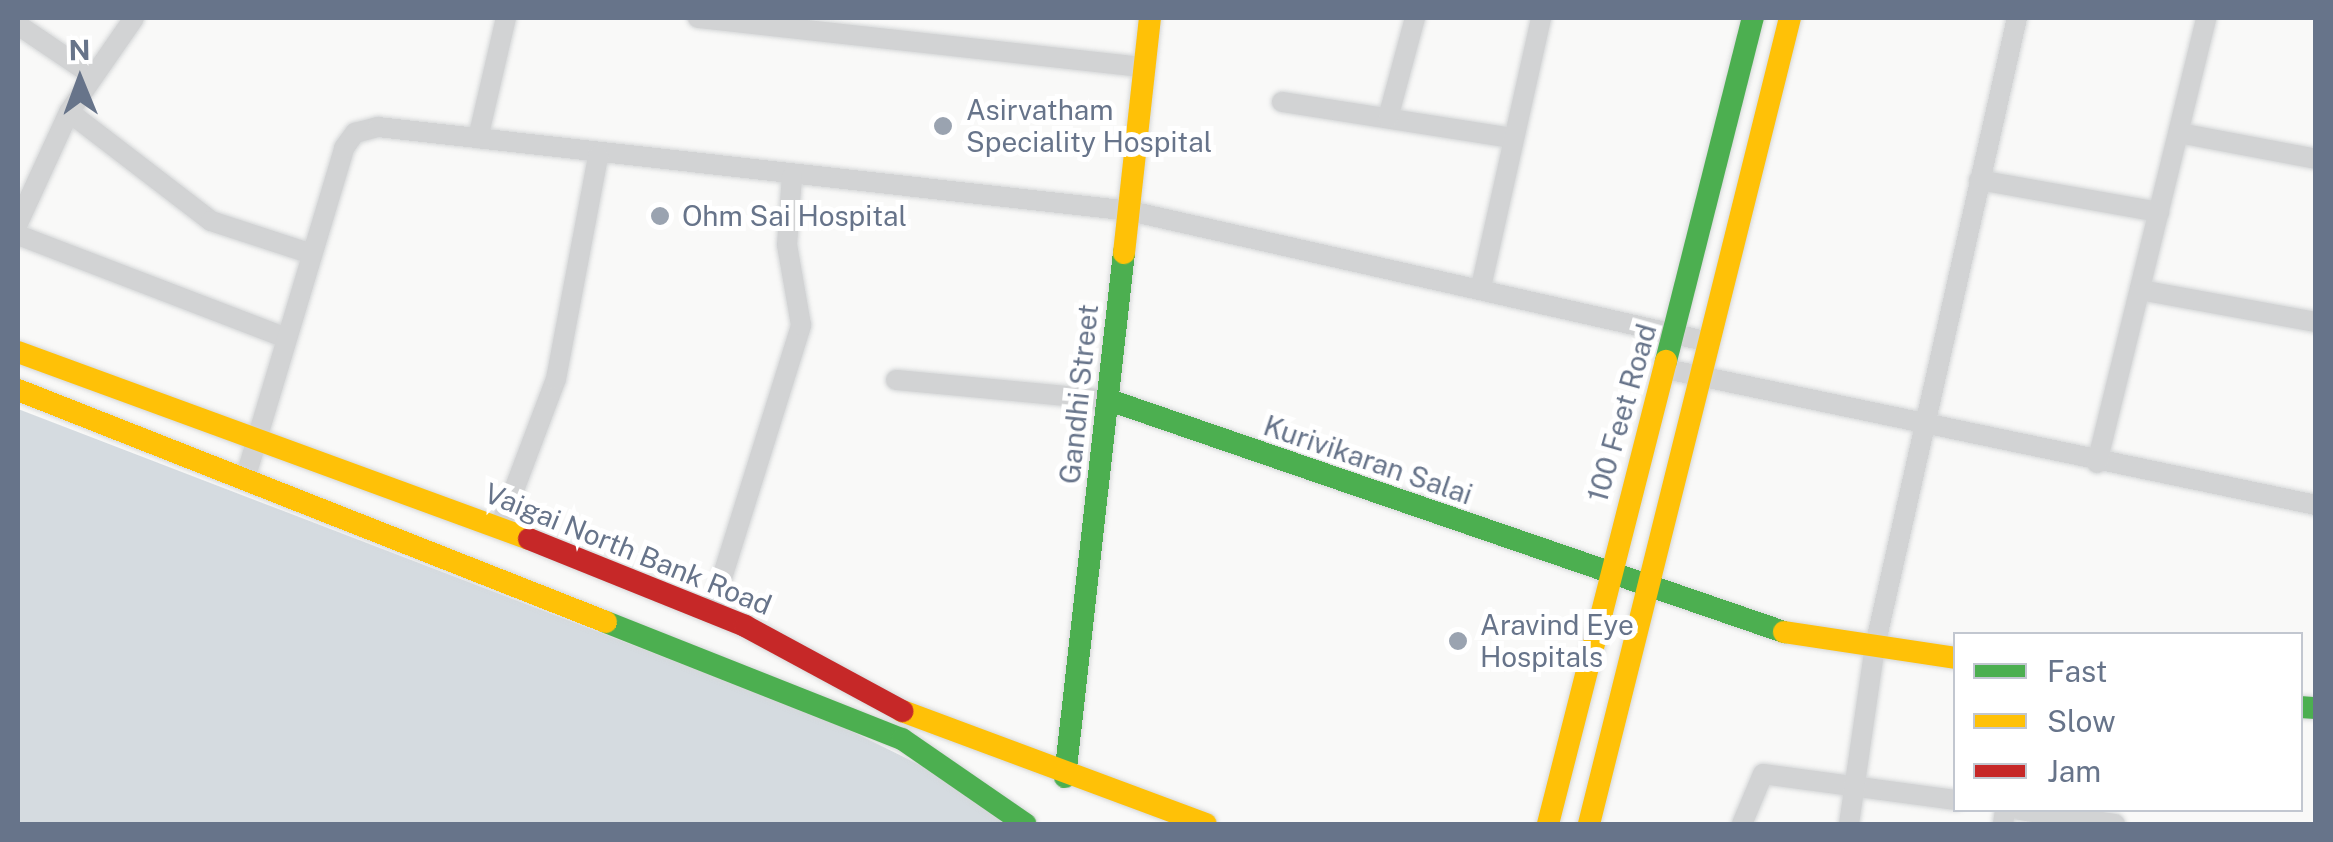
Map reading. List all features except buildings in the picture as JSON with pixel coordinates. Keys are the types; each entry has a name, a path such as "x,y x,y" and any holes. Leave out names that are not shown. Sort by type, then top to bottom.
{"main road":[{"name":"Gandhi Street","path":"1065,777 1150,18"},
{"name":"100 Feet Road","path":"1548,824 1607,577 1677,330 1752,18"},
{"path":"1589,824 1643,584 1790,18"},
{"name":"Vaigai North Bank Road","path":"18,352 256,442 500,526 712,613 920,720 1065,777 1206,824"},
{"path":"18,390 902,739 1025,824"},
{"name":"Kurivikaran Salai","path":"1109,400 1767,630 1953,658"}],"street":[{"path":"18,222 69,112 134,18"},
{"path":"478,138 506,18"},
{"path":"698,18 1145,67"},
{"path":"1388,118 1414,18"},
{"path":"1481,286 1541,18"},
{"path":"1849,824 1875,646 1921,429 2018,18"},
{"path":"2097,463 2206,18"},
{"path":"18,25 92,74"},
{"path":"1282,102 1513,138"},
{"path":"69,112 212,221 312,254"},
{"path":"244,479 312,254 354,133 478,138 598,156 1130,211 1677,330 1705,341"},
{"path":"2179,133 2316,159"},
{"path":"500,526 556,378 598,156"},
{"path":"712,613 802,325 787,246 792,176"},
{"path":"1979,180 2159,212"},
{"path":"18,235 286,338"},
{"path":"2140,290 2316,322"},
{"path":"1666,369 1695,380 1921,429 2316,505"},
{"path":"896,380 1109,400"},
{"path":"1742,824 1763,774 1953,800"},
{"path":"2034,812 2116,824"}],"shaded area":[{"path":"18,409 833,722 926,768 1007,824 18,824"}],"traffic: fast":[{"path":"1666,361 1753,18"},
{"path":"1065,777 1124,253"},
{"path":"1109,400 1784,632"},
{"path":"606,622 902,739 1025,824"},
{"path":"2303,707 2316,708"}],"traffic: slow":[{"path":"1124,253 1150,18"},
{"path":"1589,824 1790,18"},
{"path":"18,352 529,539"},
{"path":"1548,824 1666,361"},
{"path":"18,390 606,622"},
{"path":"1784,632 1953,658"},
{"path":"902,711 1206,824"}],"traffic: jam":[{"path":"529,539 745,626 902,711"}],"place":[{"name":"Asirvatham Speciality Hospital","path":"943,126"},
{"name":"Ohm Sai Hospital","path":"660,216"},
{"name":"Aravind Eye Hospitals","path":"1458,641"}]}
